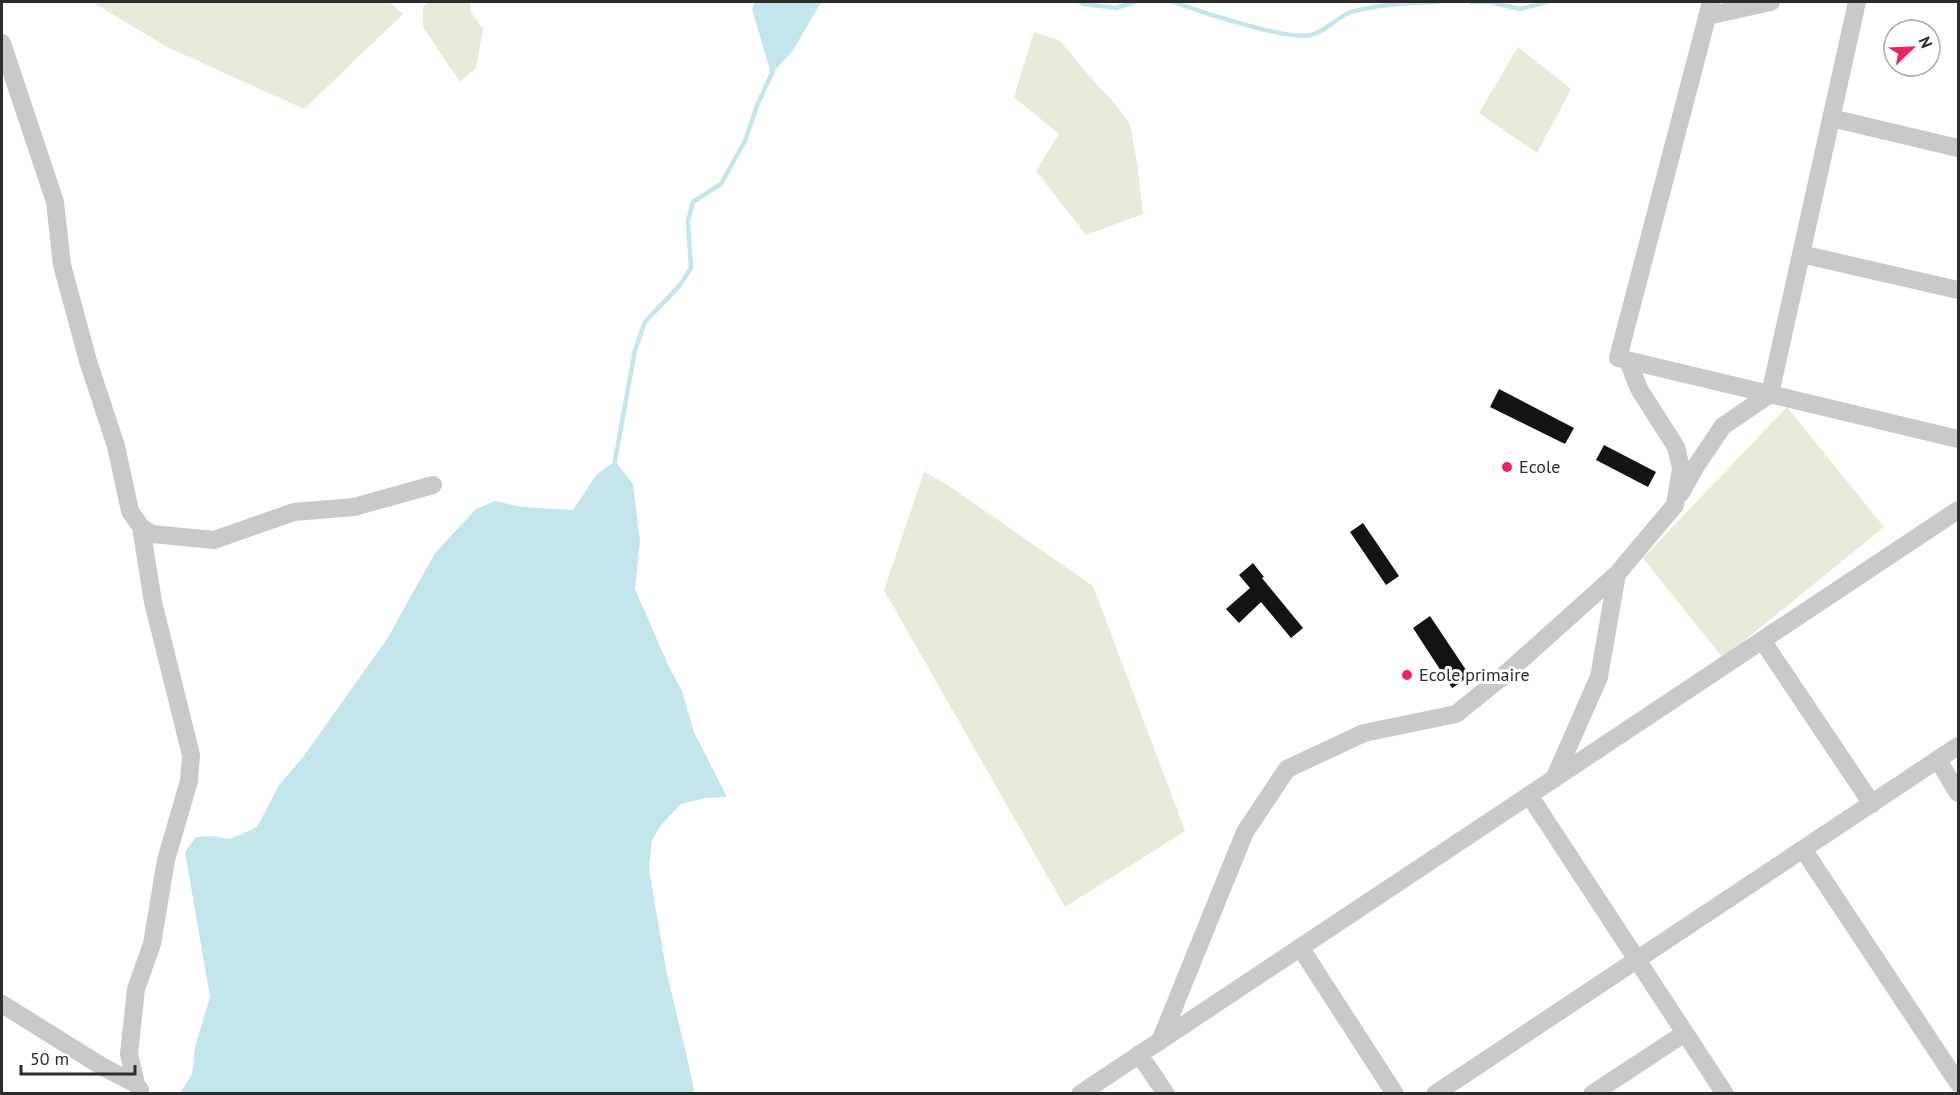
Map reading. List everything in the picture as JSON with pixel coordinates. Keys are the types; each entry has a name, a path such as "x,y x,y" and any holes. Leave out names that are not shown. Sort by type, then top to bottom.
{"street":[{"path":"1771,2 1709,9 1618,358 1959,439"},
{"path":"1161,1039 1245,832 1287,769 1364,733 1456,714 1617,574 1675,504 1696,466 1723,426 1770,394 1857,2"},
{"path":"2,43 55,202 62,265 88,361 116,446 130,511 141,527 152,534 214,540 294,512 354,507 433,485"},
{"path":"1831,118 1959,148"},
{"path":"1801,254 1959,290"},
{"path":"1628,361 1639,389 1676,447 1681,468 1675,504"},
{"path":"1080,1094 1959,510"},
{"path":"139,1089 129,1054 136,989 152,944 166,860 189,781 191,755 153,602 141,527"},
{"path":"1554,779 1599,677 1617,574"},
{"path":"1762,640 1872,804"},
{"path":"1435,1094 1959,746"},
{"path":"1938,760 1959,793"},
{"path":"1529,795 1725,1094"},
{"path":"1803,849 1959,1083"},
{"path":"1300,947 1395,1094"},
{"path":"2,1004 139,1089"},
{"path":"1592,1094 1685,1033"},
{"path":"1139,1054 1166,1094"},
{"path":"1954,1094 1959,1090"}],"green space":[{"path":"92,2 389,2 403,14 304,109 169,48"},
{"path":"429,2 470,2 471,12 483,29 476,68 460,82 423,27 423,7"},
{"path":"1034,32 1060,41 1130,124 1143,214 1086,235 1036,171 1059,134 1014,97"},
{"path":"1518,47 1571,89 1537,153 1479,113"},
{"path":"1787,407 1884,527 1723,658 1643,558"},
{"path":"924,472 946,484 1093,586 1185,831 1065,907 884,590"}],"water":[{"path":"755,2 824,2 820,4 792,52 771,74 752,9"},
{"path":"615,461 633,484 640,541 635,589 682,691 694,732 727,797 706,798 681,804 662,824 652,840 649,869 666,969 694,1093 180,1093 192,1074 195,1047 210,997 185,852 196,837 212,836 230,839 257,827 279,785 303,757 387,639 435,553 476,509 495,501 522,507 573,510 596,475"}],"building":[{"path":"1499,389 1574,428 1565,444 1490,407"},
{"path":"1604,445 1656,472 1648,487 1596,460"},
{"path":"1363,523 1399,576 1386,585 1350,532"},
{"path":"1253,563 1264,577 1262,578 1303,628 1291,638 1261,602 1239,623 1226,609 1250,588 1239,575"},
{"path":"1430,616 1470,676 1452,688 1413,628"}],"waterway":[{"path":"1080,2 1116,8 1135,2"},
{"path":"1173,2 1264,30 1299,36 1316,33 1346,14 1362,9 1394,4 1438,2"},
{"path":"1471,2 1490,2 1520,9 1547,2"},
{"path":"614,466 635,350 645,322 680,285 691,268 688,221 693,202 721,184 745,141 758,103 773,71"}],"place":[{"name":"Ecole","path":"1507,467"},
{"name":"Ecole primaire","path":"1407,675"}]}
